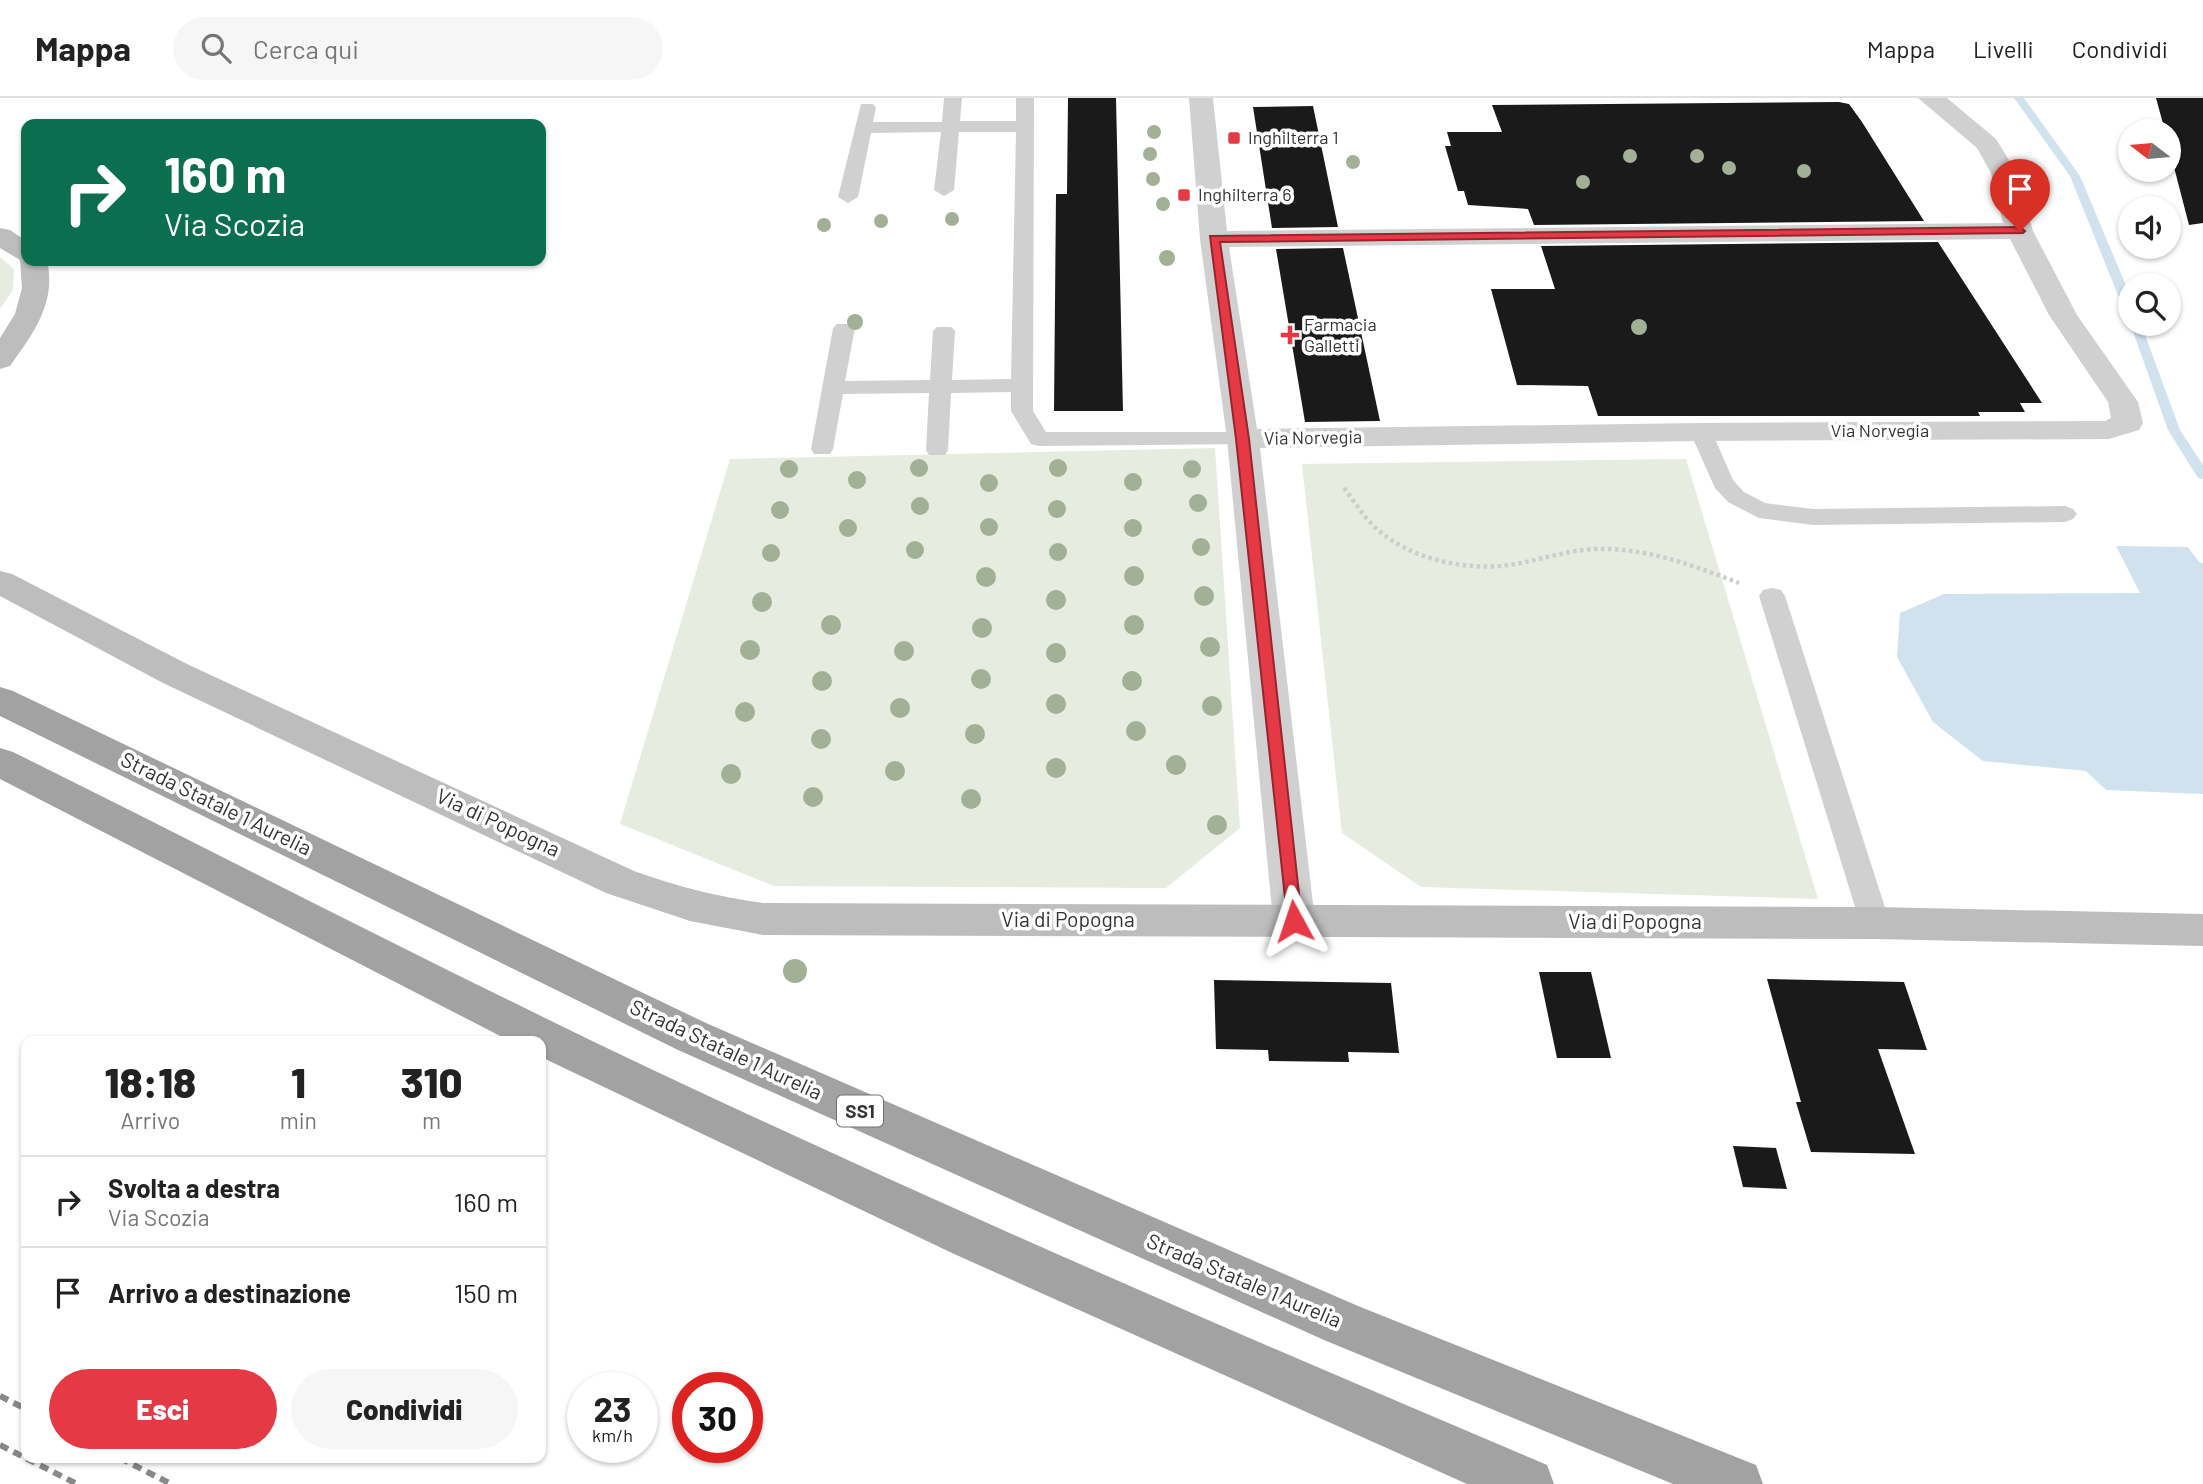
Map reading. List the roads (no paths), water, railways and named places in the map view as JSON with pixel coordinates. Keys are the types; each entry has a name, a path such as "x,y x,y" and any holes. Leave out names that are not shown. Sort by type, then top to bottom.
{"highway":[{"name":"Strada Statale 1 Aurelia","path":"0,700 691,1036 1341,1323 1737,1484"},
{"path":"0,762 544,1036"},
{"path":"546,1037 637,1083 1061,1280 1528,1484"}],"main road":[{"path":"0,236 21,250"},
{"path":"0,322 36,271"},
{"path":"0,360 30,314 36,271"},
{"name":"Via di Popogna","path":"2,582 176,674 620,882 664,899 726,915 763,919 1875,923 2203,930"}],"street":[{"path":"1201,98 1214,239 1243,439 1294,921"},
{"name":"Via Norvegia","path":"1243,439 1701,432 2109,430 2128,423 2123,402 2063,315 2020,231 2004,173 1987,144 1953,113 1930,98"},
{"path":"1214,239 2020,231"}],"lane":[{"path":"944,190 953,98"},
{"path":"1025,98 1022,411 1040,439 1243,439"},
{"path":"848,197 867,108"},
{"path":"863,128 1025,126"},
{"path":"822,450 844,328"},
{"path":"937,450 944,331"},
{"path":"833,388 1022,385"},
{"path":"1701,432 1723,483 1736,497 1759,510 1812,517 2066,514"},
{"path":"1772,596 1875,923"}],"water":[{"path":"2116,546 2188,547 2199,562 2203,563 2203,794 2106,790 2086,771 1983,761 1933,722 1897,657 1900,613 1944,594 2140,593"}],"waterway":[{"path":"2019,98 2075,176 2118,281"},
{"path":"2139,336 2174,430 2203,475"}],"railway":[{"path":"0,1396 21,1406"},
{"path":"0,1445 21,1456"},
{"path":"36,1463 77,1484"},
{"path":"130,1463 171,1484"}],"place":[{"name":"Inghilterra 1","path":"1234,138"},
{"name":"Inghilterra 6","path":"1184,195"},
{"name":"Farmacia Galletti","path":"1290,335"}]}
